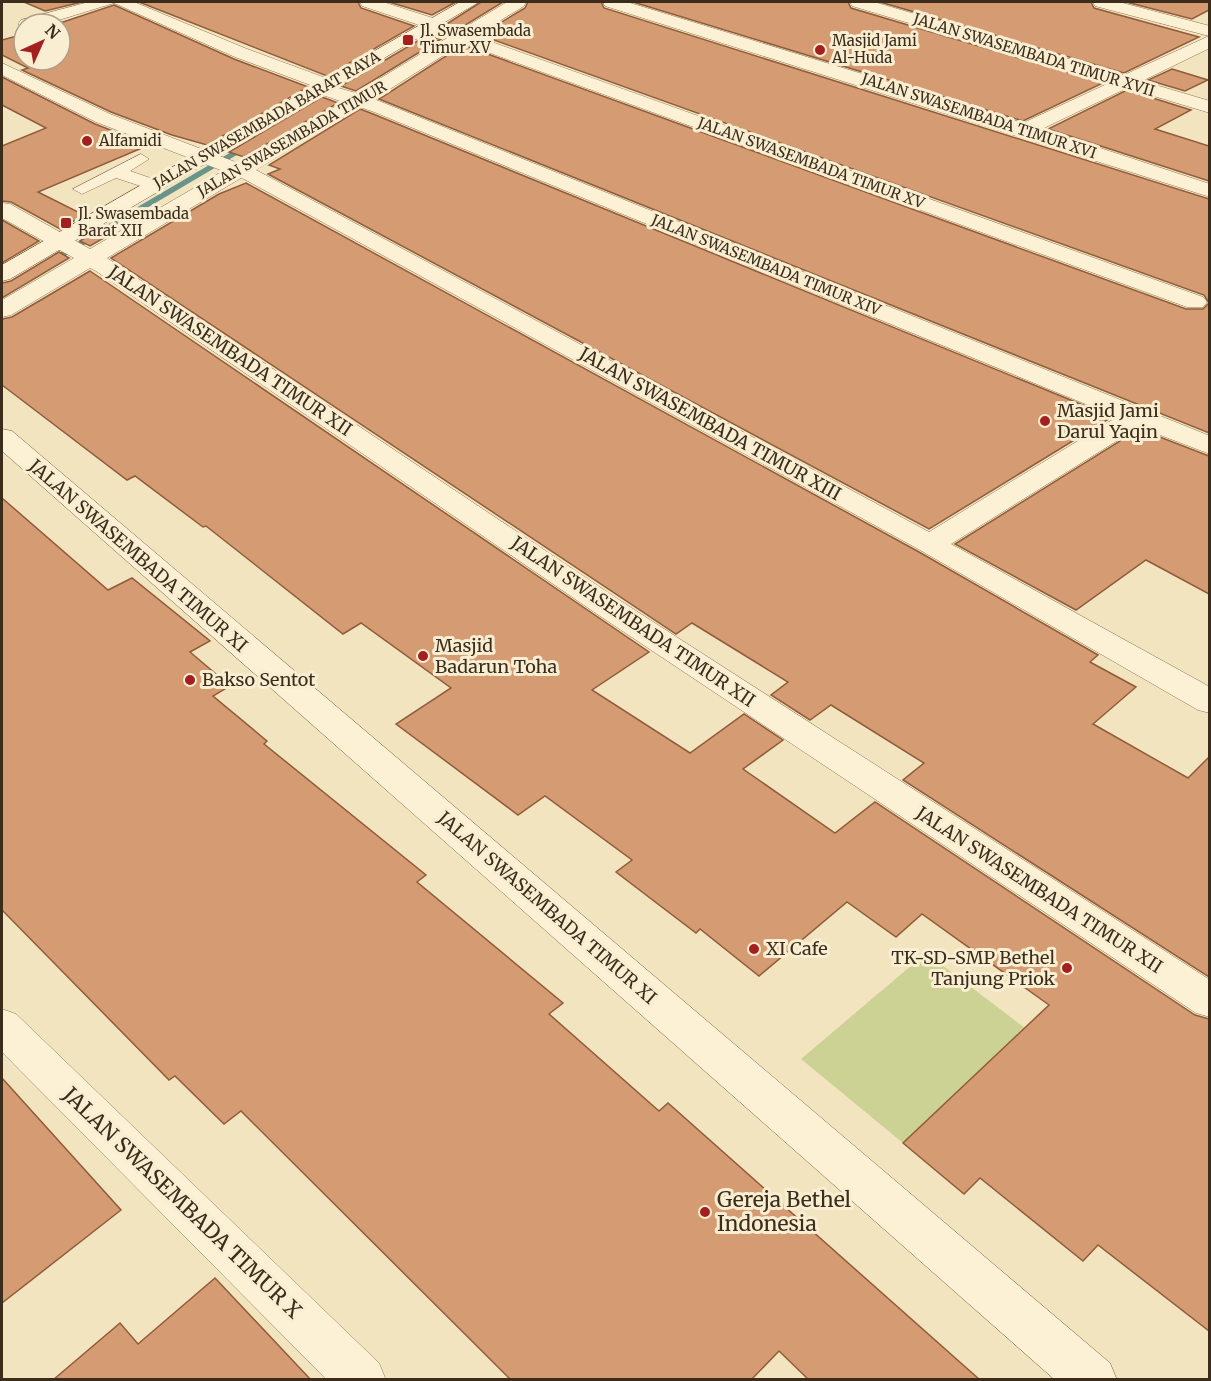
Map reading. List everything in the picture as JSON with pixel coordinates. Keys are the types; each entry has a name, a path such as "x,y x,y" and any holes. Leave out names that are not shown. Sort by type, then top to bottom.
{"street":[{"path":"71,12 106,2"},
{"name":"JALAN SWASEMBADA TIMUR XIV","path":"120,2 240,53 1209,446"},
{"name":"JALAN SWASEMBADA TIMUR XV","path":"368,2 429,27 1195,302"},
{"name":"JALAN SWASEMBADA BARAT RAYA","path":"2,274 74,249 153,185 209,157 471,2"},
{"name":"JALAN SWASEMBADA TIMUR","path":"2,310 74,249 237,168 518,2"},
{"name":"JALAN SWASEMBADA TIMUR XVI","path":"611,2 1025,130 1209,191"},
{"name":"JALAN SWASEMBADA TIMUR XVII","path":"858,2 1209,107"},
{"path":"1101,2 1209,31"},
{"path":"1025,130 1209,41"},
{"name":"JALAN SWASEMBADA TIMUR XIII","path":"2,68 103,118 237,168 930,544 1209,702"},
{"name":"JALAN SWASEMBADA TIMUR XII","path":"2,209 74,249 605,606 1209,1001"},
{"path":"930,544 1136,417"},
{"name":"JALAN SWASEMBADA TIMUR XI","path":"2,438 1093,1380"},
{"name":"JALAN SWASEMBADA TIMUR X","path":"2,1026 362,1380"}],"lane":[{"path":"82,189 141,159"},
{"path":"115,172 153,185"}],"green space":[{"path":"926,953 1025,1028 903,1143 801,1059"}],"building":[{"path":"24,2 82,2 45,11"},
{"path":"139,2 358,2 361,8 414,26 327,76"},
{"path":"389,2 456,2 432,15"},
{"path":"481,2 503,2 459,29 445,25"},
{"path":"528,2 601,2 604,8 1209,199 1209,303 1204,295 480,35 525,8"},
{"path":"633,2 848,2 851,8 1103,83 1023,121"},
{"path":"880,2 1091,2 1094,8 1199,37 1124,73"},
{"path":"1126,2 1209,2 1209,10 1192,19"},
{"path":"114,5 234,59 308,87 207,145 172,135 111,112 26,72 72,72 72,19"},
{"path":"426,36 441,39 356,91 341,86"},
{"path":"12,37 12,60 2,55 2,40"},
{"path":"463,45 1186,309 1203,309 1209,303 1209,433 379,99"},
{"path":"1172,69 1208,80 1185,91 1148,80"},
{"path":"2,77 95,124 149,145 38,192 84,215 60,229 11,202 2,201 2,146 46,128 2,105"},
{"path":"1127,90 1191,110 1155,129 1209,146 1209,181 1048,129"},
{"path":"322,97 338,103 244,157 229,152"},
{"path":"360,109 1112,417 929,529 268,174 280,169 269,165"},
{"path":"246,183 919,552 1098,655 1090,662 1136,687 1093,724 1188,778 1209,757 1209,977 903,780 924,763 831,705 810,720 771,695 788,682 692,623 676,634 111,258 219,194"},
{"path":"2,220 39,241 2,263"},
{"path":"105,225 116,231 90,246 80,241"},
{"path":"59,252 69,258 2,298 2,283 11,281"},
{"path":"90,271 649,652 592,690 690,753 744,714 783,740 743,769 835,833 875,802 1195,1015 1209,1019 1209,1331 1098,1245 1083,1261 980,1178 964,1194 903,1143 1049,1005 922,914 896,937 847,902 759,976 700,929 696,933 616,872 632,860 545,796 518,815 396,724 451,688 361,623 343,634 206,526 203,527 135,476 127,480 2,385 2,319 12,317"},
{"path":"1139,429 1209,456 1209,594 1146,560 1076,610 955,544"},
{"path":"2,498 108,590 132,578 210,641 190,652 230,686 213,696 267,741 264,744 426,875 417,882 563,1003 549,1014 659,1111 668,1103 980,1380 809,1380 779,1351 751,1380 511,1380 241,1111 224,1124 175,1076 169,1080 2,910"},
{"path":"2,1078 121,1210 2,1303"},
{"path":"215,1278 311,1380 53,1380 120,1323 138,1344"}],"waterway":[{"path":"417,46 493,2"},
{"path":"47,263 248,146"}],"place":[{"name":"Jl. Swasembada Timur XV","path":"408,40"},
{"name":"Masjid Jami Al-Huda","path":"820,50"},
{"name":"Alfamidi","path":"87,141"},
{"name":"Jl. Swasembada Barat XII","path":"66,223"},
{"name":"Masjid Jami Darul Yaqin","path":"1045,421"},
{"name":"Masjid Badarun Toha","path":"423,656"},
{"name":"Bakso Sentot","path":"190,680"},
{"name":"XI Cafe","path":"754,949"},
{"name":"TK-SD-SMP Bethel Tanjung Priok","path":"1067,968"},
{"name":"Gereja Bethel Indonesia","path":"705,1212"}]}
